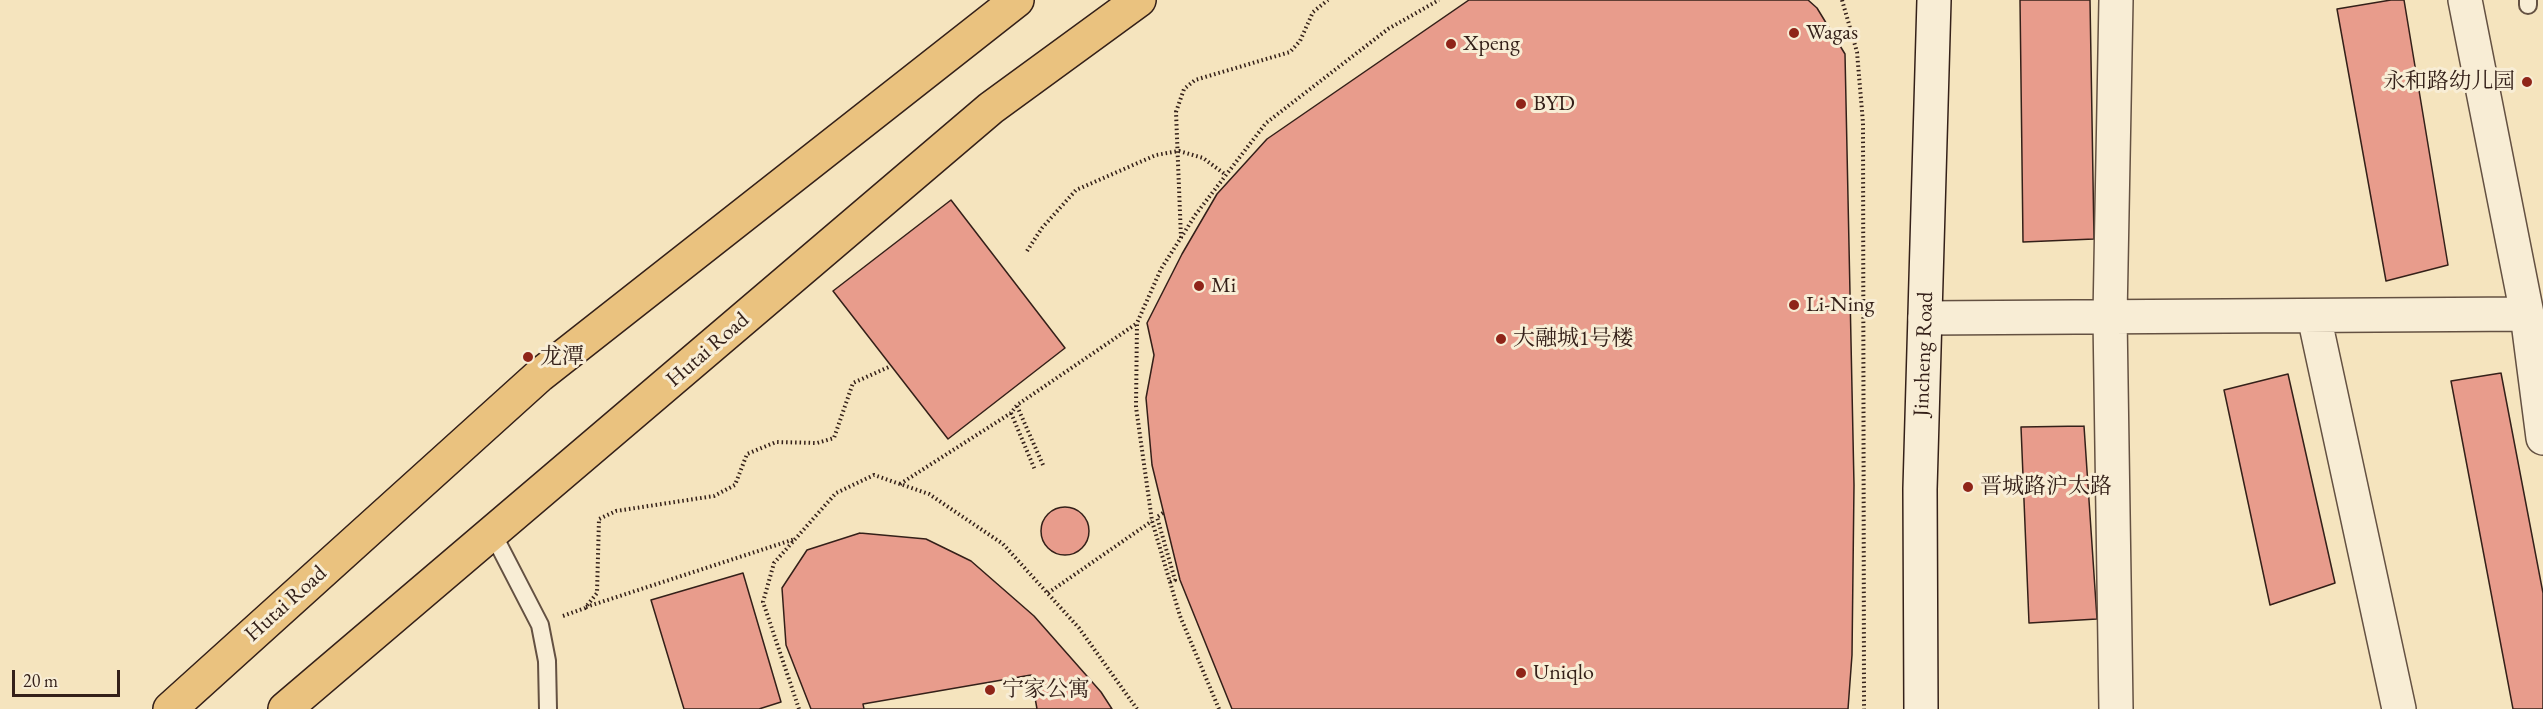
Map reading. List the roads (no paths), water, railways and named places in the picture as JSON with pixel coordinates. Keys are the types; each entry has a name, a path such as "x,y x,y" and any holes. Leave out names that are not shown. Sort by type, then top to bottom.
{"main road":[{"name":"Hutai Road","path":"170,709 540,375 1017,0"},
{"name":"Hutai Road","path":"285,709 991,108 1139,0"}],"street":[{"name":"Jincheng Road","path":"1921,709 1920,489 1934,0"},
{"path":"2116,0 2110,317 2116,709"},
{"path":"2465,0 2527,314 2543,438"},
{"path":"1925,318 2527,314"},
{"path":"2314,316 2399,709"}],"lane":[{"path":"493,534 540,625 547,660 548,709"}],"place":[{"name":"Wagas","path":"1794,33"},
{"name":"Xpeng","path":"1451,44"},
{"name":"永和路幼儿园","path":"2527,82"},
{"name":"BYD","path":"1521,104"},
{"name":"Mi","path":"1199,286"},
{"name":"Li-Ning","path":"1794,305"},
{"name":"大融城1号楼","path":"1501,339"},
{"name":"龙潭","path":"528,357"},
{"name":"晋城路沪太路","path":"1968,487"},
{"name":"Uniqlo","path":"1521,673"},
{"name":"宁家公寓","path":"990,690"}]}
